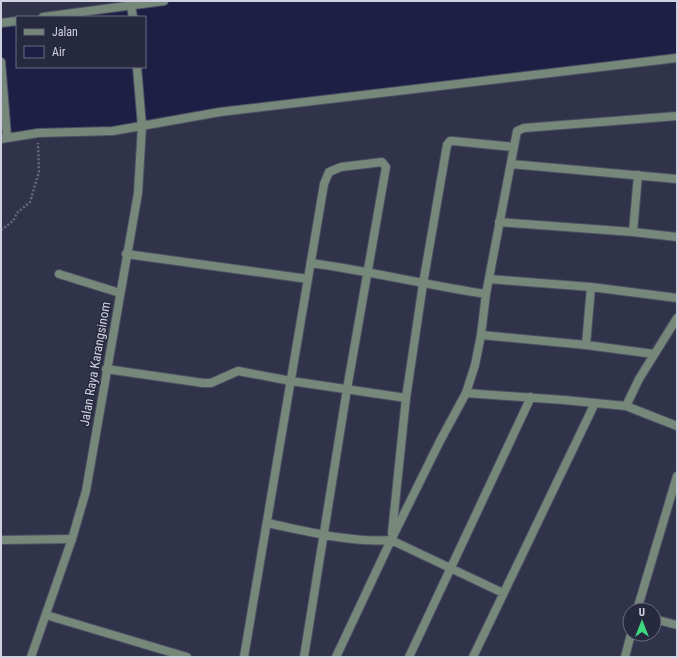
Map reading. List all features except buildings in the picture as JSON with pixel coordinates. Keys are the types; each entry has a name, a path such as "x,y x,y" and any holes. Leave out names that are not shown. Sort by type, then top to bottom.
{"street":[{"path":"49,16 131,3 164,1"},
{"path":"131,3 133,16"},
{"path":"1,23 16,21"},
{"path":"1,62 6,128 4,138 38,134 113,131 220,112 677,58"},
{"name":"Jalan Raya Karangsinom","path":"31,657 72,538 86,491 126,254 138,193 142,118 137,68"},
{"path":"336,657 391,540 440,441 466,393 475,365 481,335 486,294 517,131 524,128 677,116"},
{"path":"391,540 406,398 423,284 448,143 454,140 514,147"},
{"path":"244,657 324,184 329,172 340,167 382,162 386,167 347,389 304,657"},
{"path":"511,164 677,179"},
{"path":"633,232 638,175"},
{"path":"499,222 633,232 677,237"},
{"path":"126,254 308,279"},
{"path":"311,263 367,271 423,284 486,294"},
{"path":"59,274 120,293"},
{"path":"490,279 591,287 677,298"},
{"path":"586,345 591,287"},
{"path":"626,406 639,379 677,318"},
{"path":"481,335 586,345 654,354"},
{"path":"106,369 202,383 211,383 238,371 291,381 406,398"},
{"path":"466,393 531,397 626,406 677,426"},
{"path":"408,657 531,397"},
{"path":"473,657 595,403"},
{"path":"639,602 677,476"},
{"path":"267,523 324,534 379,541 391,540 503,593"},
{"path":"1,540 72,538"},
{"path":"46,615 187,657"},
{"path":"662,621 677,625"},
{"path":"625,657 629,642"}],"path":[{"path":"1,230 13,221 17,212 30,202 39,172 38,134"}],"water":[{"path":"164,1 677,1 677,58 354,96 142,126 1,139 1,23 16,21 16,68 146,68 146,16 51,16"}]}
